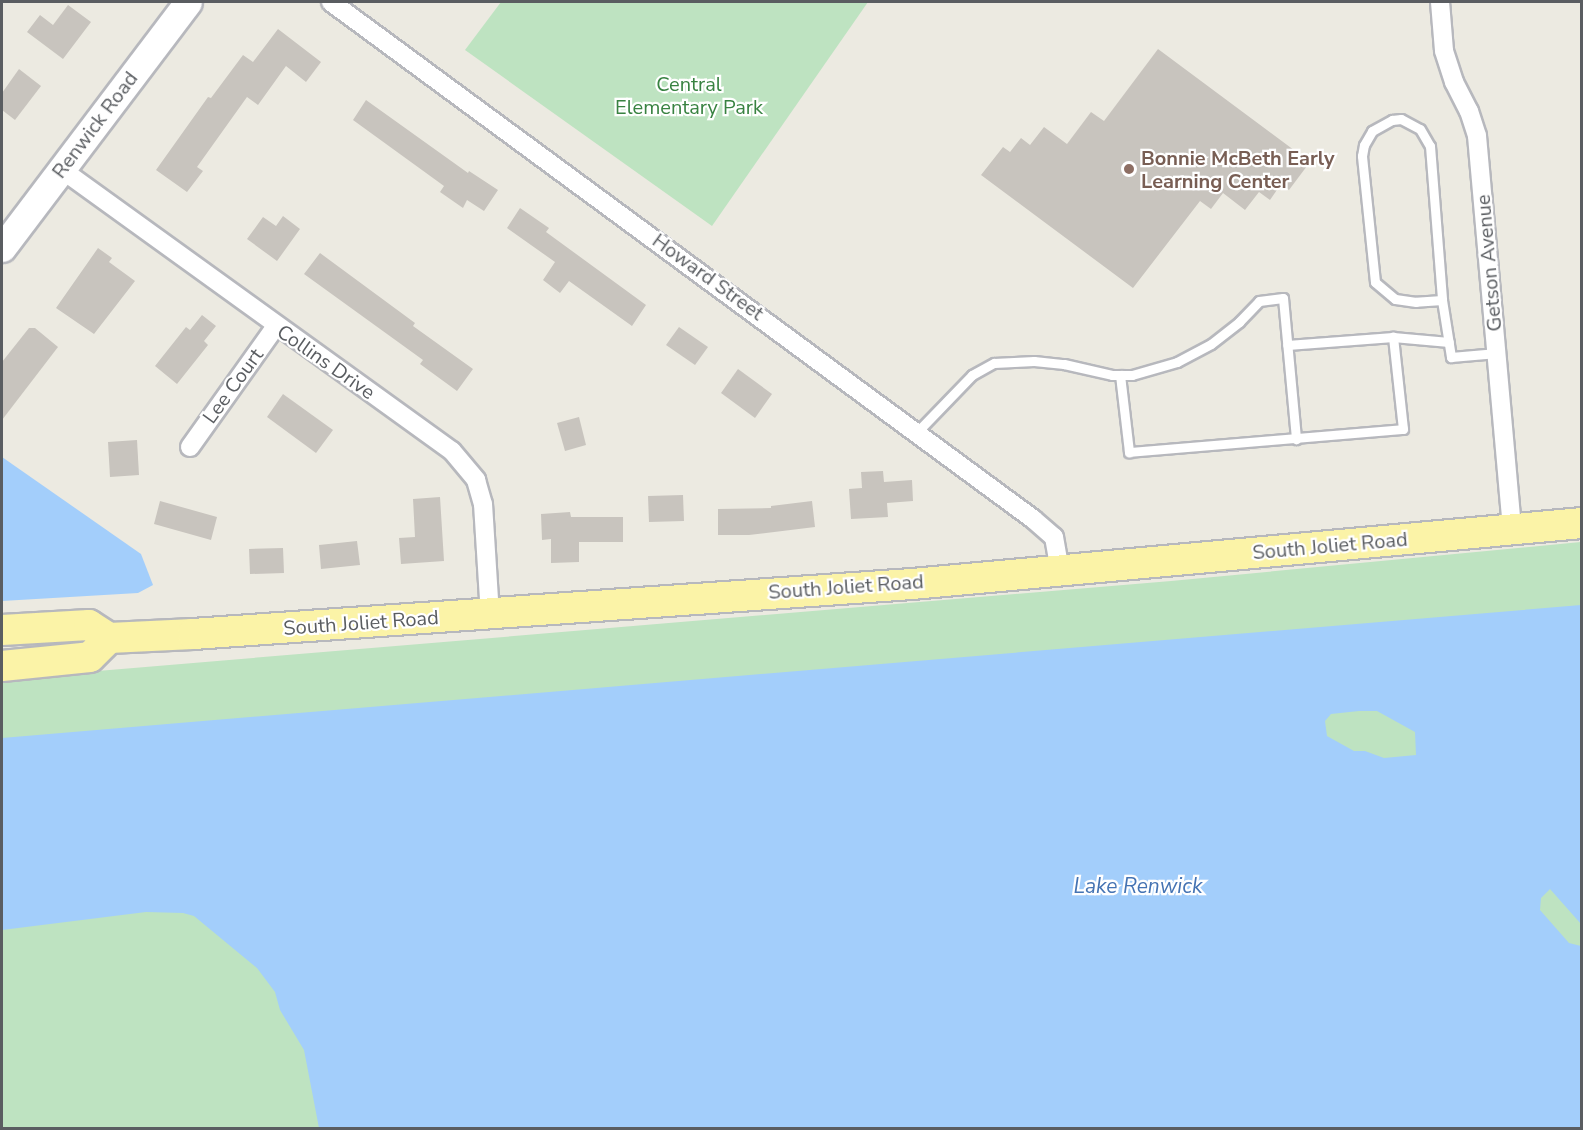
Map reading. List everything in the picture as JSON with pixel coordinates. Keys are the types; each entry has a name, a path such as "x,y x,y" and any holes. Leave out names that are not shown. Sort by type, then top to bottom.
{"main road":[{"name":"South Joliet Road","path":"2,630 89,625 109,638 490,614 912,584 1581,523"},
{"path":"2,666 90,657 109,638"}],"street":[{"name":"Renwick Road","path":"2,248 188,2"},
{"name":"Howard Street","path":"331,2 918,431 1054,537 1060,570"},
{"name":"Getson Avenue","path":"1440,2 1444,51 1454,82 1469,111 1477,136 1512,530"},
{"name":"Collins Drive","path":"62,169 276,326 452,451 476,480 483,504 487,538 490,614"},
{"name":"Lee Court","path":"190,447 276,326"}],"lane":[{"path":"1442,300 1416,302 1395,299 1375,282 1362,156 1364,145 1372,131 1392,120 1401,119 1420,129 1430,146 1442,300 1451,357 1497,353"},
{"path":"918,431 972,375 994,363 1012,360 1044,362 1132,375 1173,363 1210,344 1239,322 1259,301 1283,298 1296,439"},
{"path":"1120,375 1129,452 1403,429 1393,337"},
{"path":"1287,345 1393,337 1449,342"}],"green space":[{"name":"Central Elementary Park","path":"501,2 868,2 712,226 465,50"},
{"name":"Lake Renwick","path":"1581,542 1581,1128 2,1128 2,679 1171,581"}],"water":[{"path":"2,457 141,554 153,585 138,593 2,601"},
{"name":"Lake Renwick","path":"1581,605 1581,924 1550,889 1541,898 1540,910 1569,943 1581,946 1581,1128 319,1128 304,1050 280,1010 275,992 257,968 194,916 183,913 146,912 2,930 2,738","holes":["1377,711 1415,732 1416,755 1384,758 1365,751 1354,751 1327,736 1325,721 1331,714"]}],"building":[{"path":"68,5 91,22 63,59 27,32 40,15 53,25"},
{"path":"278,29 321,62 306,82 286,66 258,105 247,97 197,167 203,171 187,192 156,170 208,97 211,98 243,55 253,62"},
{"name":"Bonnie McBeth Early Learning Center","path":"1158,49 1310,162 1289,190 1281,184 1270,200 1259,192 1245,210 1223,193 1211,209 1200,201 1133,288 981,175 1003,147 1010,152 1021,138 1030,145 1044,127 1067,144 1091,112 1104,121"},
{"path":"19,69 41,86 15,120 2,110 2,93"},
{"path":"366,100 468,173 469,171 498,190 484,211 467,200 463,208 440,192 444,186 353,120"},
{"path":"520,208 549,228 546,232 646,305 632,326 569,281 560,293 543,280 555,262 507,228"},
{"path":"283,216 300,229 277,261 247,239 263,217 276,226"},
{"path":"98,248 112,258 109,262 135,281 94,334 56,308"},
{"path":"320,253 415,323 413,326 473,369 457,391 420,364 423,360 304,274"},
{"path":"202,315 216,326 204,341 208,345 177,384 155,366 186,327 190,330"},
{"path":"679,327 708,347 695,365 666,345"},
{"path":"29,328 35,328 58,347 2,420 2,362"},
{"path":"738,369 772,394 755,418 721,393"},
{"path":"283,394 333,430 316,453 267,417"},
{"path":"579,417 586,445 565,451 557,423"},
{"path":"137,440 139,475 110,477 108,442"},
{"path":"883,471 884,482 912,480 913,501 887,503 888,517 851,519 849,489 862,488 861,472"},
{"path":"683,495 684,521 649,522 648,496"},
{"path":"440,497 444,561 401,564 399,538 415,537 413,499"},
{"path":"160,501 217,517 211,540 154,524"},
{"path":"812,501 815,527 749,535 718,535 718,509 771,508 771,506"},
{"path":"570,512 571,517 623,517 623,542 579,542 579,562 551,563 551,539 542,540 541,514"},
{"path":"357,541 360,565 321,569 319,545"},
{"path":"283,548 284,573 250,574 249,549"}],"place":[{"name":"Bonnie McBeth Early Learning Center","path":"1129,169"}]}
